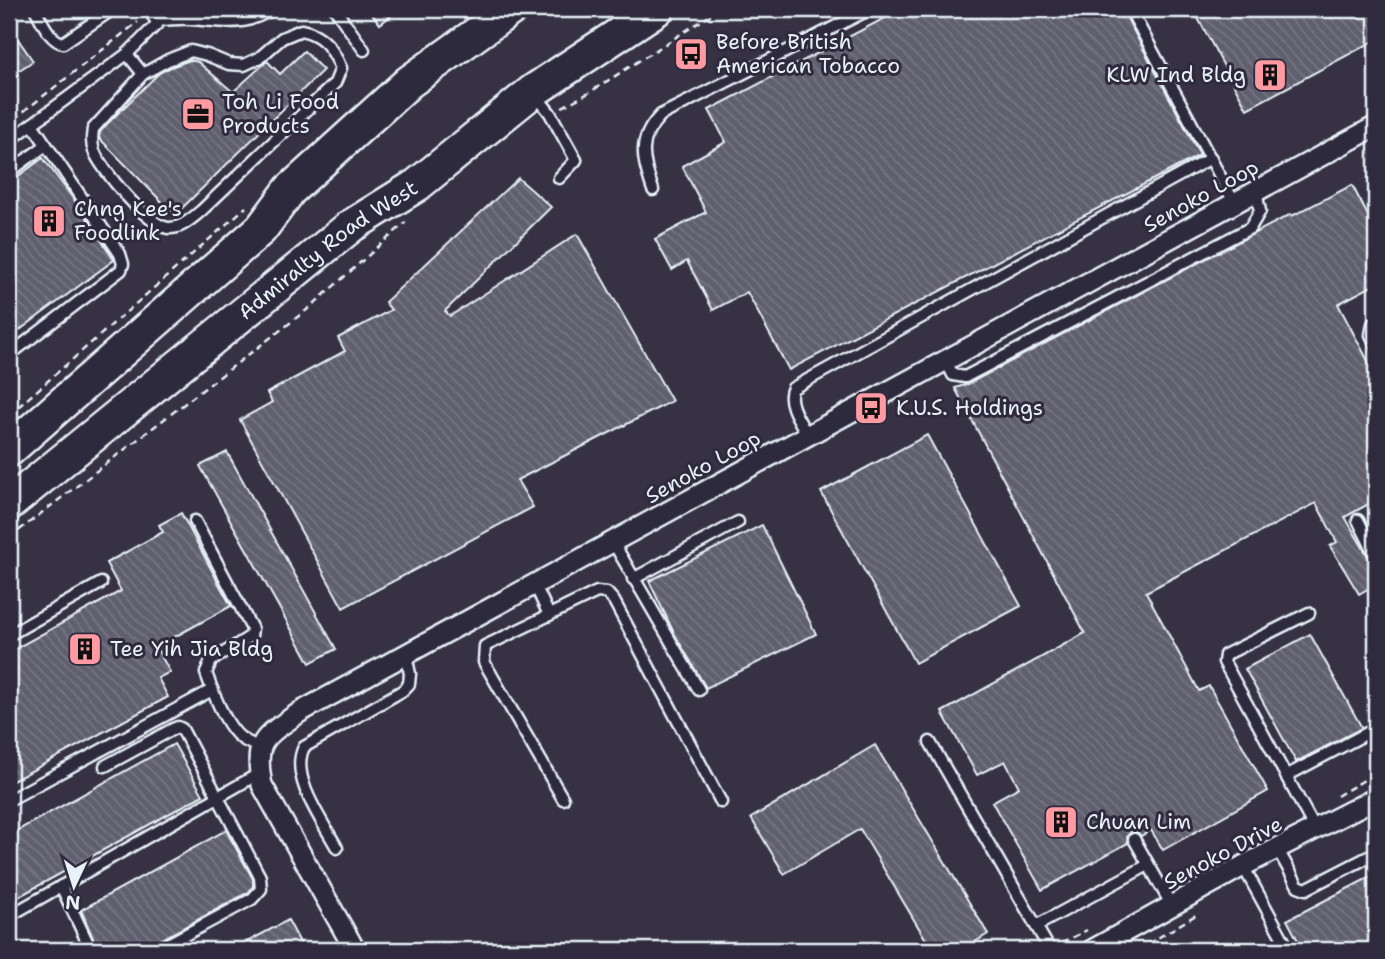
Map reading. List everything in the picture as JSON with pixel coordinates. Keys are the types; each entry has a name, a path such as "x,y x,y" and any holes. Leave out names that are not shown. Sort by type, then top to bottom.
{"main road":[{"path":"9,450 261,229 290,190 409,82 511,9"},
{"name":"Admiralty Road West","path":"9,504 351,226 541,102 657,9"}],"street":[{"name":"Senoko Loop","path":"261,748 264,738 300,712 1376,126"},
{"path":"261,748 257,759 262,785 355,950"},
{"name":"Senoko Drive","path":"1092,950 1243,866 1376,798"}],"lane":[{"path":"35,9 53,38 58,43 63,43 113,9"},
{"path":"9,141 127,54 168,9"},
{"path":"159,21 188,19 245,22 272,9"},
{"path":"335,9 364,50"},
{"path":"653,190 643,159 644,146 651,125 662,115 870,9"},
{"path":"1130,9 1235,204"},
{"path":"149,10 159,21"},
{"path":"300,30 314,32 333,49 341,68 335,83 320,99 201,211 180,227 166,228 151,220 106,172 94,150 92,140 93,129 143,74 191,51 229,65 244,65 259,58 282,38 300,30"},
{"path":"127,54 143,74"},
{"path":"541,102 576,160 559,178"},
{"path":"9,355 121,270 123,264 120,254 32,124"},
{"path":"9,172 46,145"},
{"path":"808,436 791,402 790,394 793,388 1210,159"},
{"path":"946,361 953,375 965,377 1250,229 1260,211 1256,192"},
{"path":"1376,323 1373,324 1371,335 1376,345"},
{"path":"1357,520 1376,556"},
{"path":"195,521 251,629 251,636 211,661 206,673 233,729 240,737 261,748"},
{"path":"633,579 738,522"},
{"path":"614,542 699,691"},
{"path":"9,635 101,583"},
{"path":"535,585 549,615"},
{"path":"563,799 484,662 485,646 597,592 607,593 614,601 721,802"},
{"path":"1309,613 1224,655 1224,662 1315,829"},
{"path":"337,848 300,779 298,758 304,747 410,684 405,655"},
{"path":"9,800 212,690"},
{"path":"105,765 178,727 182,729 260,877 261,889 252,899 157,950"},
{"path":"1286,776 1373,730"},
{"path":"930,741 1050,950"},
{"path":"9,916 260,774"},
{"path":"1134,839 1172,906"},
{"path":"1278,850 1298,886 1306,889 1376,853"},
{"path":"1037,926 1148,865"},
{"path":"1243,866 1289,950"},
{"path":"61,886 91,950"}],"path":[{"path":"541,102 587,94 720,9"},
{"path":"9,123 149,10"},
{"path":"9,415 247,206"},
{"path":"9,538 308,309 411,217"}],"building":[{"path":"368,9 400,9 380,24"},
{"path":"902,9 1122,9 1200,155 789,370 747,292 713,310 687,261 672,270 655,239 706,212 682,166 726,142 709,110"},
{"name":"KLW Ind Bldg","path":"1193,9 1376,9 1376,40 1247,109"},
{"path":"9,26 33,61 9,77"},
{"name":"Toh Li Food Products","path":"304,51 323,70 175,215 99,138 100,132 107,124 159,73 171,67 190,60 198,62 233,92 267,61 280,74"},
{"name":"Chng Kee's Foodlink","path":"43,158 114,260 9,338 9,183"},
{"path":"518,178 551,207 445,311 450,316 577,234 672,401 517,480 533,507 343,608 240,420 272,402 267,393 345,351 338,338 391,310 385,302"},
{"path":"1352,185 1376,231 1376,284 1338,304 1376,376 1376,500 1345,517 1376,570 1376,584 1359,594 1330,546 1337,542 1316,503 1146,592 1199,691 1209,686 1268,791 1163,850 1151,830 1141,836 1137,832 1131,832 1127,836 1128,843 1042,890 992,802 1019,787 1005,761 977,775 942,712 1085,633 955,388 968,384 1291,214 1292,216"},
{"path":"927,435 1021,606 915,663 821,492"},
{"path":"227,452 336,649 310,663 200,466"},
{"name":"Tee Yih Jia Bldg","path":"181,513 231,606 156,647 170,672 158,678 168,697 9,783 9,652 121,591 106,563 163,532 159,525"},
{"path":"762,525 816,634 706,688 674,633 649,581"},
{"path":"1310,634 1362,728 1296,762 1245,669"},
{"path":"174,744 203,795 9,902 9,835"},
{"path":"875,745 988,934 962,950 932,950 860,829 784,874 751,818"},
{"path":"226,830 253,879 249,892 142,950 98,950 81,910"},
{"path":"1376,874 1376,950 1303,950 1287,920"},
{"path":"288,920 304,950 232,950"}],"place":[{"name":"Before British American Tobacco","path":"691,54"},
{"name":"KLW Ind Bldg","path":"1270,75"},
{"name":"Toh Li Food Products","path":"198,114"},
{"name":"Chng Kee's Foodlink","path":"49,221"},
{"name":"K.U.S. Holdings","path":"871,408"},
{"name":"Tee Yih Jia Bldg","path":"85,649"},
{"name":"Chuan Lim","path":"1061,822"}]}
